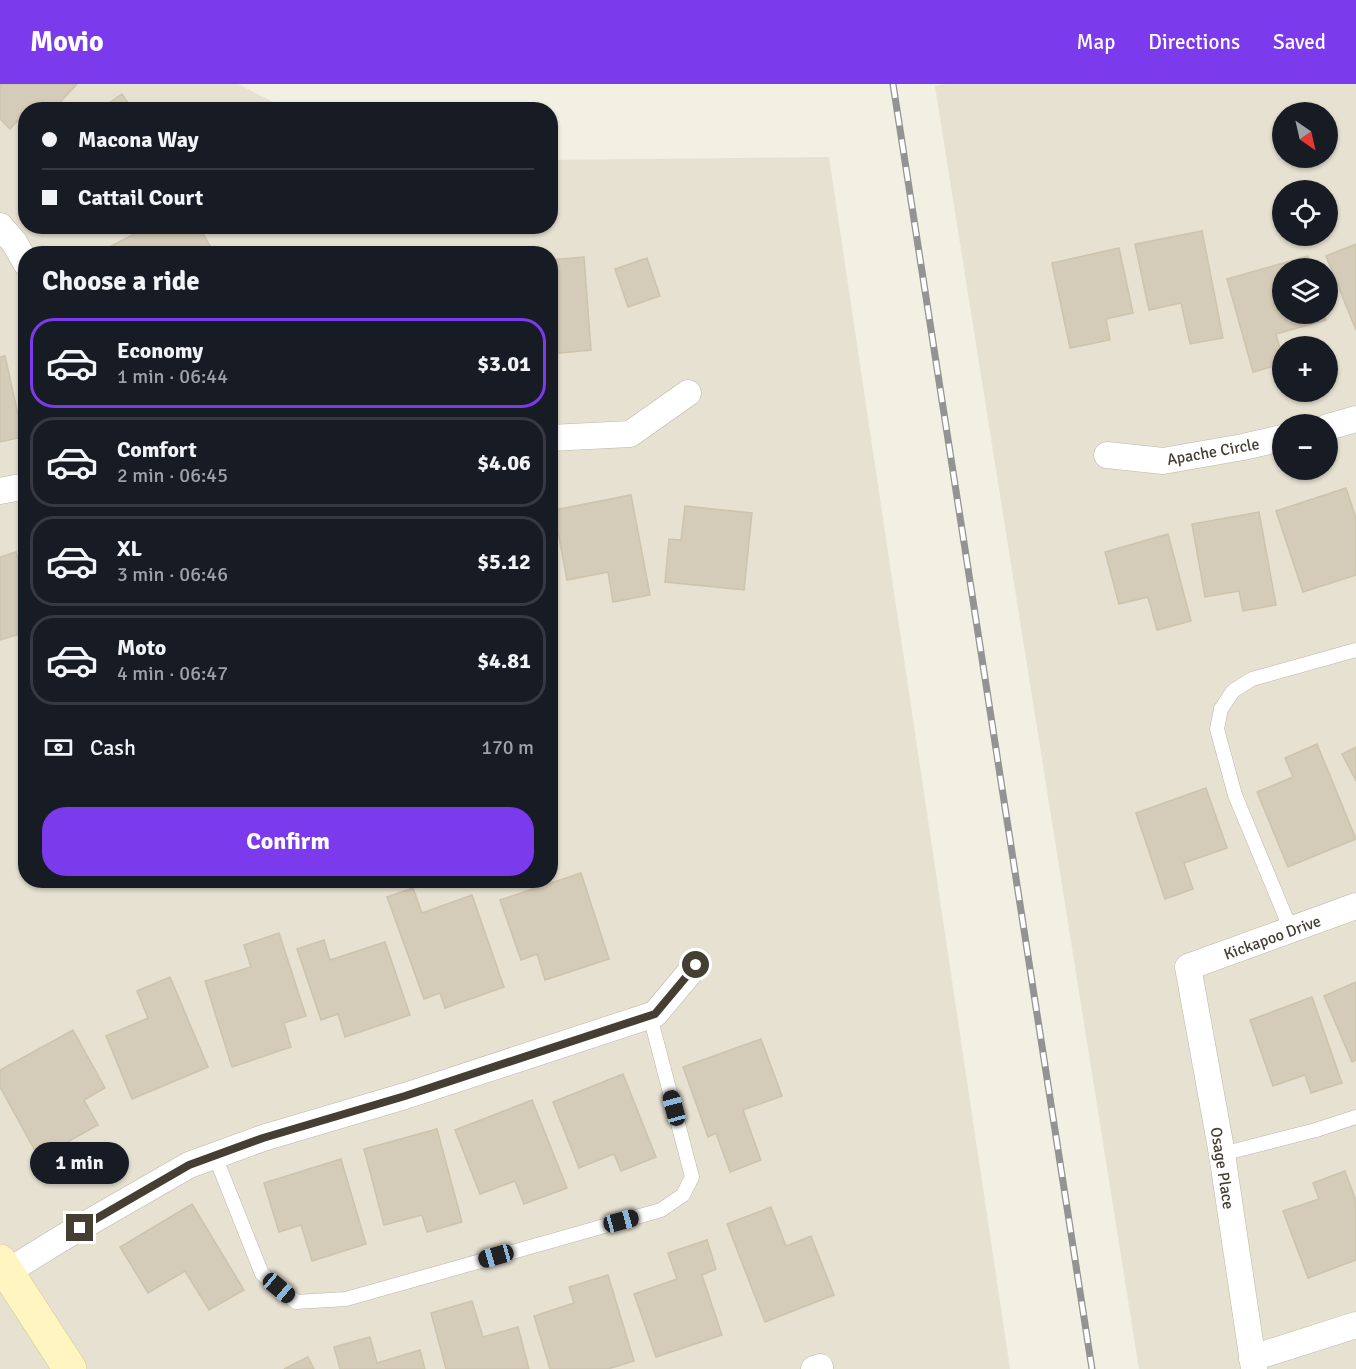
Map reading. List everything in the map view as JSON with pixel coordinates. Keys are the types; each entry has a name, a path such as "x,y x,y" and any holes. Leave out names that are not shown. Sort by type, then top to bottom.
{"street":[{"path":"0,226 18,249"},
{"path":"558,438 630,434 688,393"},
{"path":"1338,424 1356,419"},
{"name":"Apache Circle","path":"1107,455 1163,461 1272,440"},
{"path":"0,491 18,488"},
{"name":"Kickapoo Drive","path":"1188,967 1356,906"},
{"path":"70,1369 4,1267 62,1238 189,1165 263,1138 405,1096 653,1015 696,965"},
{"name":"Osage Place","path":"1188,967 1222,1154 1253,1364"},
{"path":"1253,1364 1356,1325"}],"lane":[{"path":"1291,930 1234,795 1217,729 1221,709 1233,692 1252,679 1356,650"},
{"path":"215,1156 262,1274 296,1302 346,1299 661,1210 683,1195 692,1177 653,1015"},
{"path":"1222,1154 1316,1130 1356,1117"}],"shaded area":[{"path":"0,84 238,84 273,102 18,102 18,234 558,234 558,160 829,157 1010,1369 0,1369"},
{"path":"947,84 1356,84 1356,1369 1139,1369 935,86"}],"building":[{"path":"0,84 77,84 60,102 18,102 18,120 10,129 0,119"},
{"path":"122,94 128,102 110,102"},
{"path":"1202,231 1223,338 1190,344 1181,303 1149,310 1135,244"},
{"path":"134,234 204,234 210,246 111,246"},
{"path":"1356,244 1356,330 1338,286 1338,258 1327,258 1326,256"},
{"path":"1119,248 1133,313 1106,319 1110,340 1070,348 1052,263"},
{"path":"584,257 591,350 558,353 558,259"},
{"path":"647,258 660,296 628,307 615,269"},
{"path":"1272,266 1272,324 1312,324 1272,336 1272,367 1253,372 1227,279"},
{"path":"5,356 18,414 18,438 0,442 0,357"},
{"path":"1346,488 1356,518 1356,575 1303,592 1276,511"},
{"path":"631,495 650,595 613,602 608,572 567,580 558,532 558,509"},
{"path":"685,506 752,513 744,590 665,582 669,539 681,540"},
{"path":"1259,512 1276,605 1243,611 1239,591 1205,597 1192,524"},
{"path":"1168,534 1191,621 1157,630 1148,597 1119,604 1105,552"},
{"path":"16,552 18,558 18,634 0,640 0,557"},
{"path":"1317,744 1356,839 1288,867 1257,792 1293,777 1285,758"},
{"path":"1356,747 1356,781 1342,754"},
{"path":"1206,788 1227,848 1184,863 1193,889 1165,899 1136,813"},
{"path":"581,873 609,959 545,980 537,954 521,960 500,900 536,888 558,888 558,881"},
{"path":"413,888 422,913 472,895 504,987 445,1008 440,993 424,999 387,897"},
{"path":"279,933 306,1016 284,1023 291,1047 232,1067 205,981 251,967 244,945"},
{"path":"324,940 330,960 385,942 410,1015 345,1037 338,1014 321,1020 297,949"},
{"path":"170,977 208,1067 132,1099 106,1036 148,1018 137,991"},
{"path":"1356,982 1356,1060 1352,1062 1324,996"},
{"path":"1312,997 1342,1083 1311,1093 1305,1075 1273,1086 1250,1020"},
{"path":"73,1030 105,1088 84,1100 98,1125 39,1158 0,1087 0,1070"},
{"path":"761,1039 782,1096 743,1110 761,1160 730,1172 716,1133 708,1137 683,1067"},
{"path":"623,1074 656,1157 621,1171 614,1154 579,1168 553,1102"},
{"path":"532,1100 567,1188 524,1204 515,1181 480,1194 455,1130"},
{"path":"437,1129 462,1222 427,1232 422,1215 384,1225 364,1149"},
{"path":"341,1159 366,1244 312,1261 301,1225 279,1232 264,1183"},
{"path":"1345,1171 1356,1201 1356,1260 1308,1278 1283,1211 1319,1199 1313,1183"},
{"path":"192,1204 244,1290 209,1310 185,1271 148,1293 120,1247"},
{"path":"771,1207 786,1246 811,1236 834,1295 765,1322 727,1224"},
{"path":"707,1240 716,1269 702,1275 722,1335 656,1357 634,1294 677,1279 668,1253"},
{"path":"608,1275 634,1361 608,1369 550,1369 534,1316 574,1303 569,1287"},
{"path":"472,1301 483,1337 518,1327 529,1369 446,1369 431,1313"},
{"path":"370,1337 377,1363 420,1350 425,1369 340,1369 334,1347"},
{"path":"308,1357 314,1369 284,1369"}],"railway":[{"path":"893,84 1092,1369"}],"route":[{"path":"80,1228 189,1165 263,1138 405,1096 655,1014 696,965"}]}
